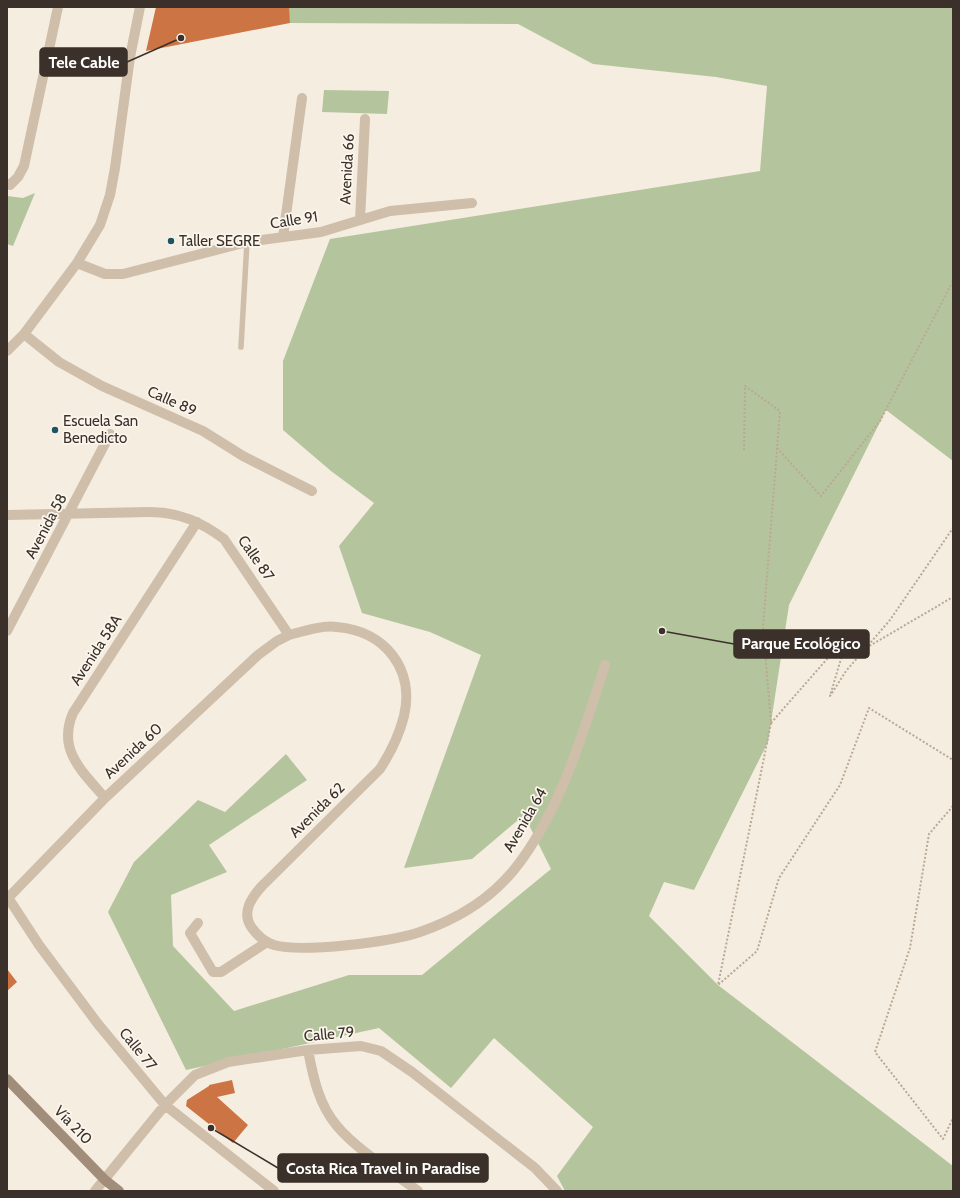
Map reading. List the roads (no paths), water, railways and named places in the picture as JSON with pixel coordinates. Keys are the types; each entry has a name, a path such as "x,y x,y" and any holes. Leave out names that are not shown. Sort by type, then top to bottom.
{"main road":[{"name":"Vía 210","path":"7,1079 105,1180 119,1191"}],"street":[{"path":"8,185 18,177 24,166 58,7"},
{"path":"7,351 24,334 77,263 100,225 110,195 130,57 140,7"},
{"path":"283,237 302,98"},
{"name":"Avenida 66","path":"360,220 365,119"},
{"name":"Calle 91","path":"77,263 105,274 123,274 247,242 321,232 390,211 472,203"},
{"name":"Calle 89","path":"24,334 59,362 102,386 203,431 243,456 312,491"},
{"name":"Avenida 58","path":"7,631 110,434"},
{"name":"Calle 87","path":"7,515 166,512 197,522 224,539 289,635"},
{"name":"Avenida 58A","path":"105,798 72,757 68,745 68,723 197,522"},
{"name":"Avenida 62","path":"249,924 248,906 252,897 380,769 394,745 404,714 406,690 402,673 396,659 387,647 372,637 358,631 337,627 289,635"},
{"name":"Avenida 60","path":"7,898 105,798 258,654 289,635"},
{"name":"Avenida 64","path":"249,924 255,932 267,942 286,947 301,948 403,936 443,923 484,898 513,871 536,837 573,762 605,665"},
{"name":"Calle 77","path":"7,898 39,945 94,1018 165,1105 274,1191"},
{"path":"198,923 190,933 213,972 221,972 267,942"},
{"name":"Calle 79","path":"105,1180 165,1105 195,1076 212,1067 228,1062 308,1050 362,1046 382,1051 412,1072 535,1168 557,1191"},
{"path":"308,1050 315,1084 326,1110 336,1125 347,1137 418,1191"},
{"path":"95,1191 105,1180"}],"lane":[{"path":"240,347 247,242"}],"place":[{"name":"Tele Cable","path":"181,38"},
{"name":"Taller SEGRE","path":"171,241"},
{"name":"Escuela San Benedicto","path":"55,430"},
{"name":"Parque Ecológico","path":"662,631"},
{"name":"Costa Rica Travel in Paradise","path":"211,1128"}]}
